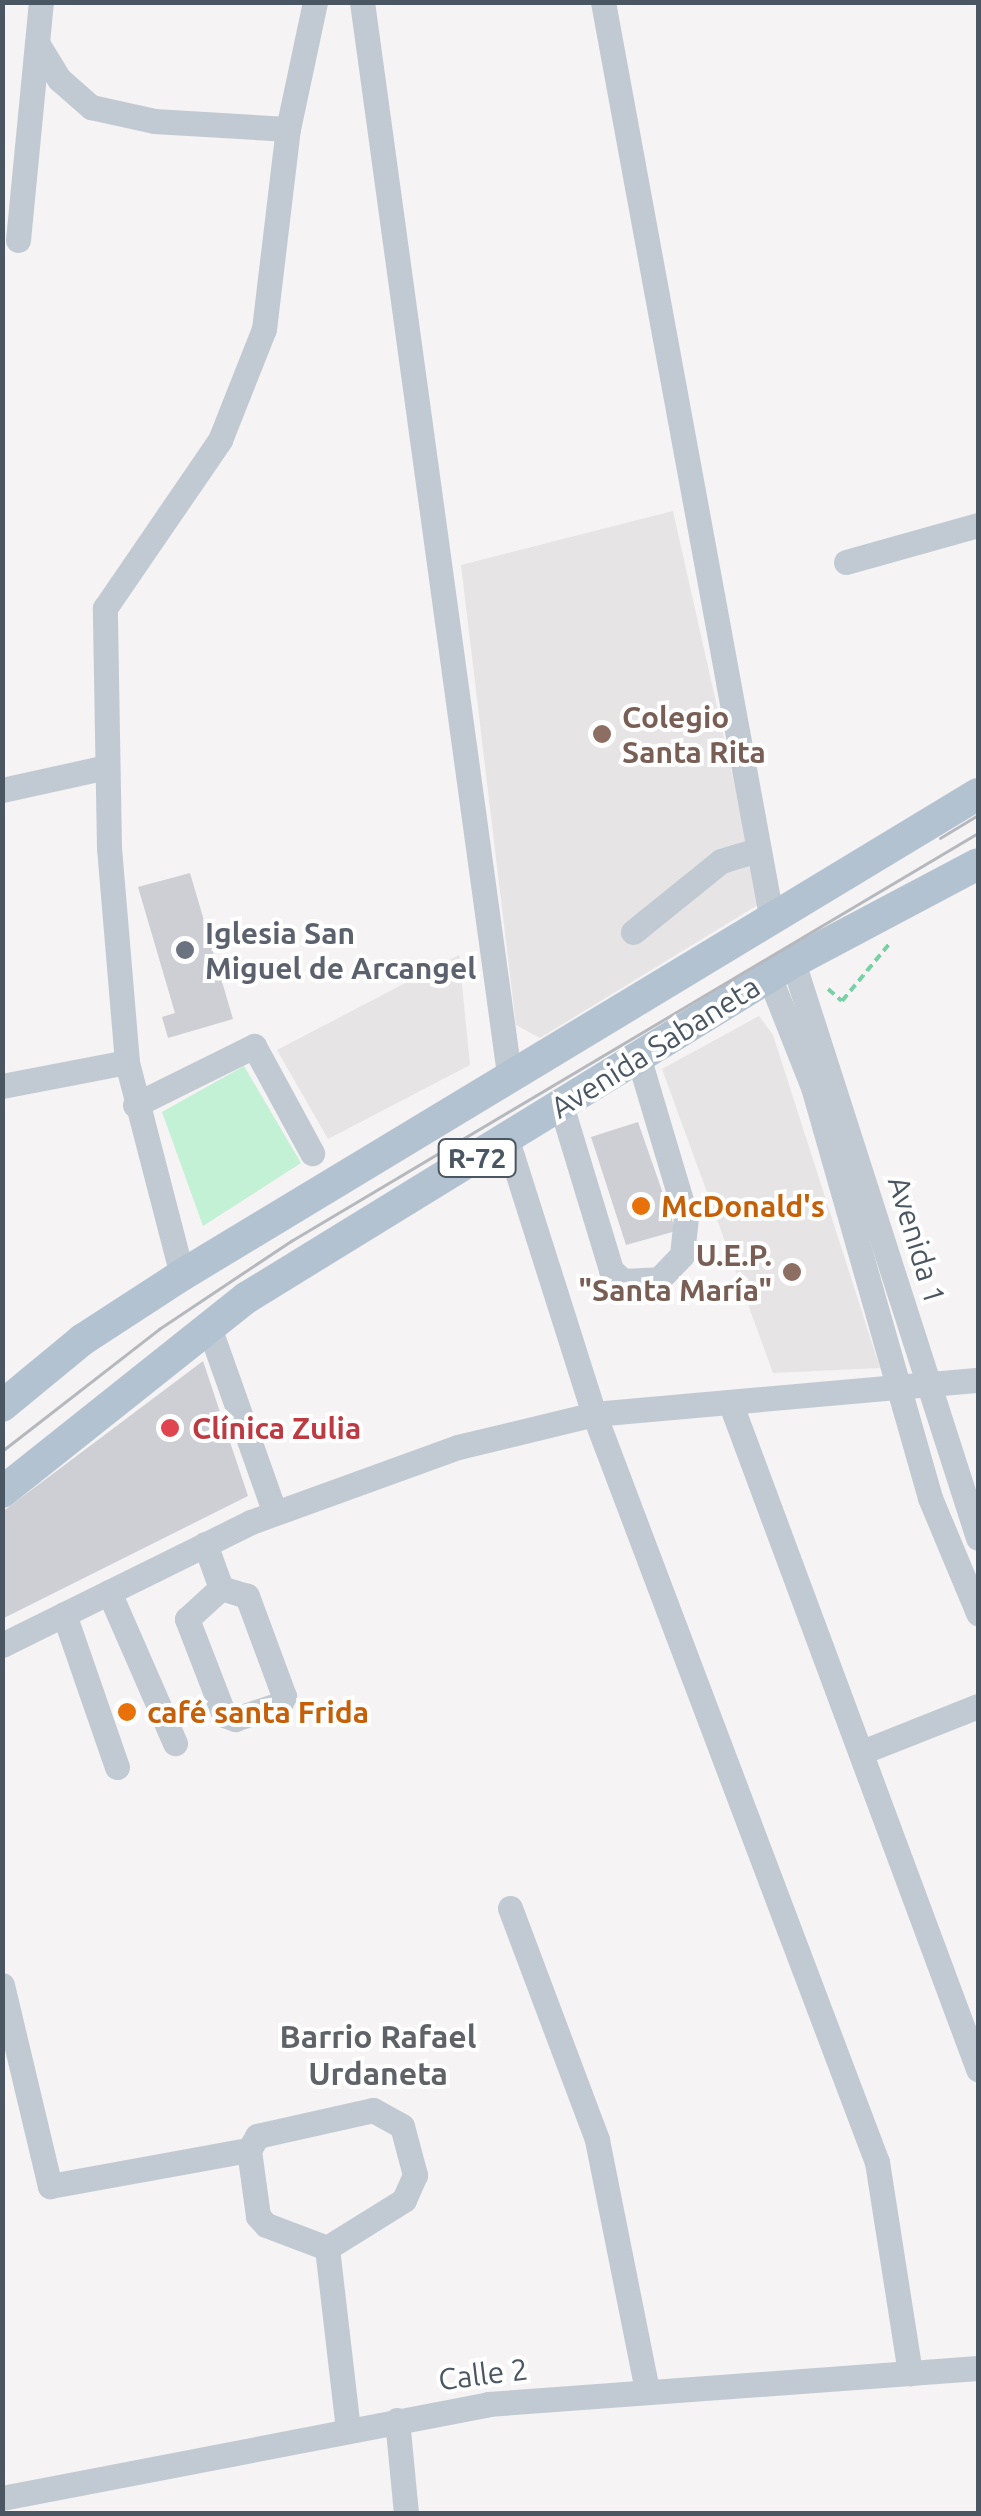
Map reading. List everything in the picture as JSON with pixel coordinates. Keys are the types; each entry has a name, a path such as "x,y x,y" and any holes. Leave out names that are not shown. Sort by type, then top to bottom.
{"main road":[{"name":"Avenida Sabaneta","path":"2,1406 82,1340 182,1275 978,794"},
{"name":"Avenida Sabaneta","path":"2,1492 246,1298 781,969 978,864"}],"street":[{"path":"18,240 41,2"},
{"path":"182,1275 134,1105 127,1062 108,767 104,608 220,440 264,330 288,130 315,2"},
{"path":"362,2 509,1074"},
{"path":"603,2 771,916"},
{"path":"38,43 58,79 91,107 154,121 288,130"},
{"path":"846,562 978,525"},
{"path":"2,790 108,767"},
{"path":"632,932 721,861 758,850"},
{"path":"781,969 813,1087 914,1385 978,1538"},
{"path":"134,1105 254,1046 312,1153"},
{"path":"561,1105 611,1270 623,1281 659,1279 682,1255 686,1217 638,1056"},
{"path":"2,1086 127,1062"},
{"path":"508,1140 594,1414 878,2162 910,2372"},
{"path":"209,1328 274,1512"},
{"path":"2,1645 274,1512 458,1447 594,1414 978,1380"},
{"path":"914,1385 930,1498 978,1612"},
{"path":"730,1402 977,2054"},
{"path":"205,1544 221,1588"},
{"path":"221,1588 247,1596 284,1696 280,1704 234,1719 224,1715 188,1618 193,1607 221,1588"},
{"path":"109,1592 175,1743"},
{"path":"64,1614 117,1767"},
{"path":"862,1752 978,1706"},
{"path":"510,1908 597,2140 647,2391"},
{"path":"2,1985 50,2186 249,2150"},
{"path":"374,2110 402,2126 416,2176 412,2191 327,2248 276,2231 258,2216 249,2150 257,2136 272,2131 374,2110"},
{"path":"327,2248 348,2429"},
{"name":"Calle 2","path":"2,2498 488,2404 978,2368"},
{"path":"397,2420 406,2514"}],"path":[{"path":"842,1002 885,956"}],"shaded area":[{"name":"Colegio Santa Rita","path":"673,511 761,903 540,1038 516,1025 461,565"},
{"path":"459,955 470,1065 328,1139 277,1050"},
{"name":"U.E.P. \"Santa María\"","path":"759,1016 773,1035 880,1368 773,1373 662,1069"}],"green space":[{"path":"244,1066 301,1163 203,1226 162,1112"}],"building":[{"name":"Iglesia San Miguel de Arcangel","path":"190,873 233,1019 168,1038 162,1017 175,1013 138,887"},
{"name":"McDonald's","path":"638,1122 676,1231 626,1245 591,1137"},
{"name":"Clínica Zulia","path":"203,1361 248,1496 2,1619 2,1512"}],"tram line":[{"path":"940,838 978,815"},
{"path":"2,1451 159,1329 291,1241 978,833"}],"place":[{"name":"Colegio Santa Rita","path":"602,734"},
{"name":"Iglesia San Miguel de Arcangel","path":"185,950"},
{"name":"McDonald's","path":"641,1206"},
{"name":"U.E.P. \"Santa María\"","path":"792,1272"},
{"name":"Clínica Zulia","path":"170,1428"},
{"name":"café santa Frida","path":"127,1712"}],"district":[{"name":"Barrio Rafael Urdaneta","path":"378,2056"}]}
